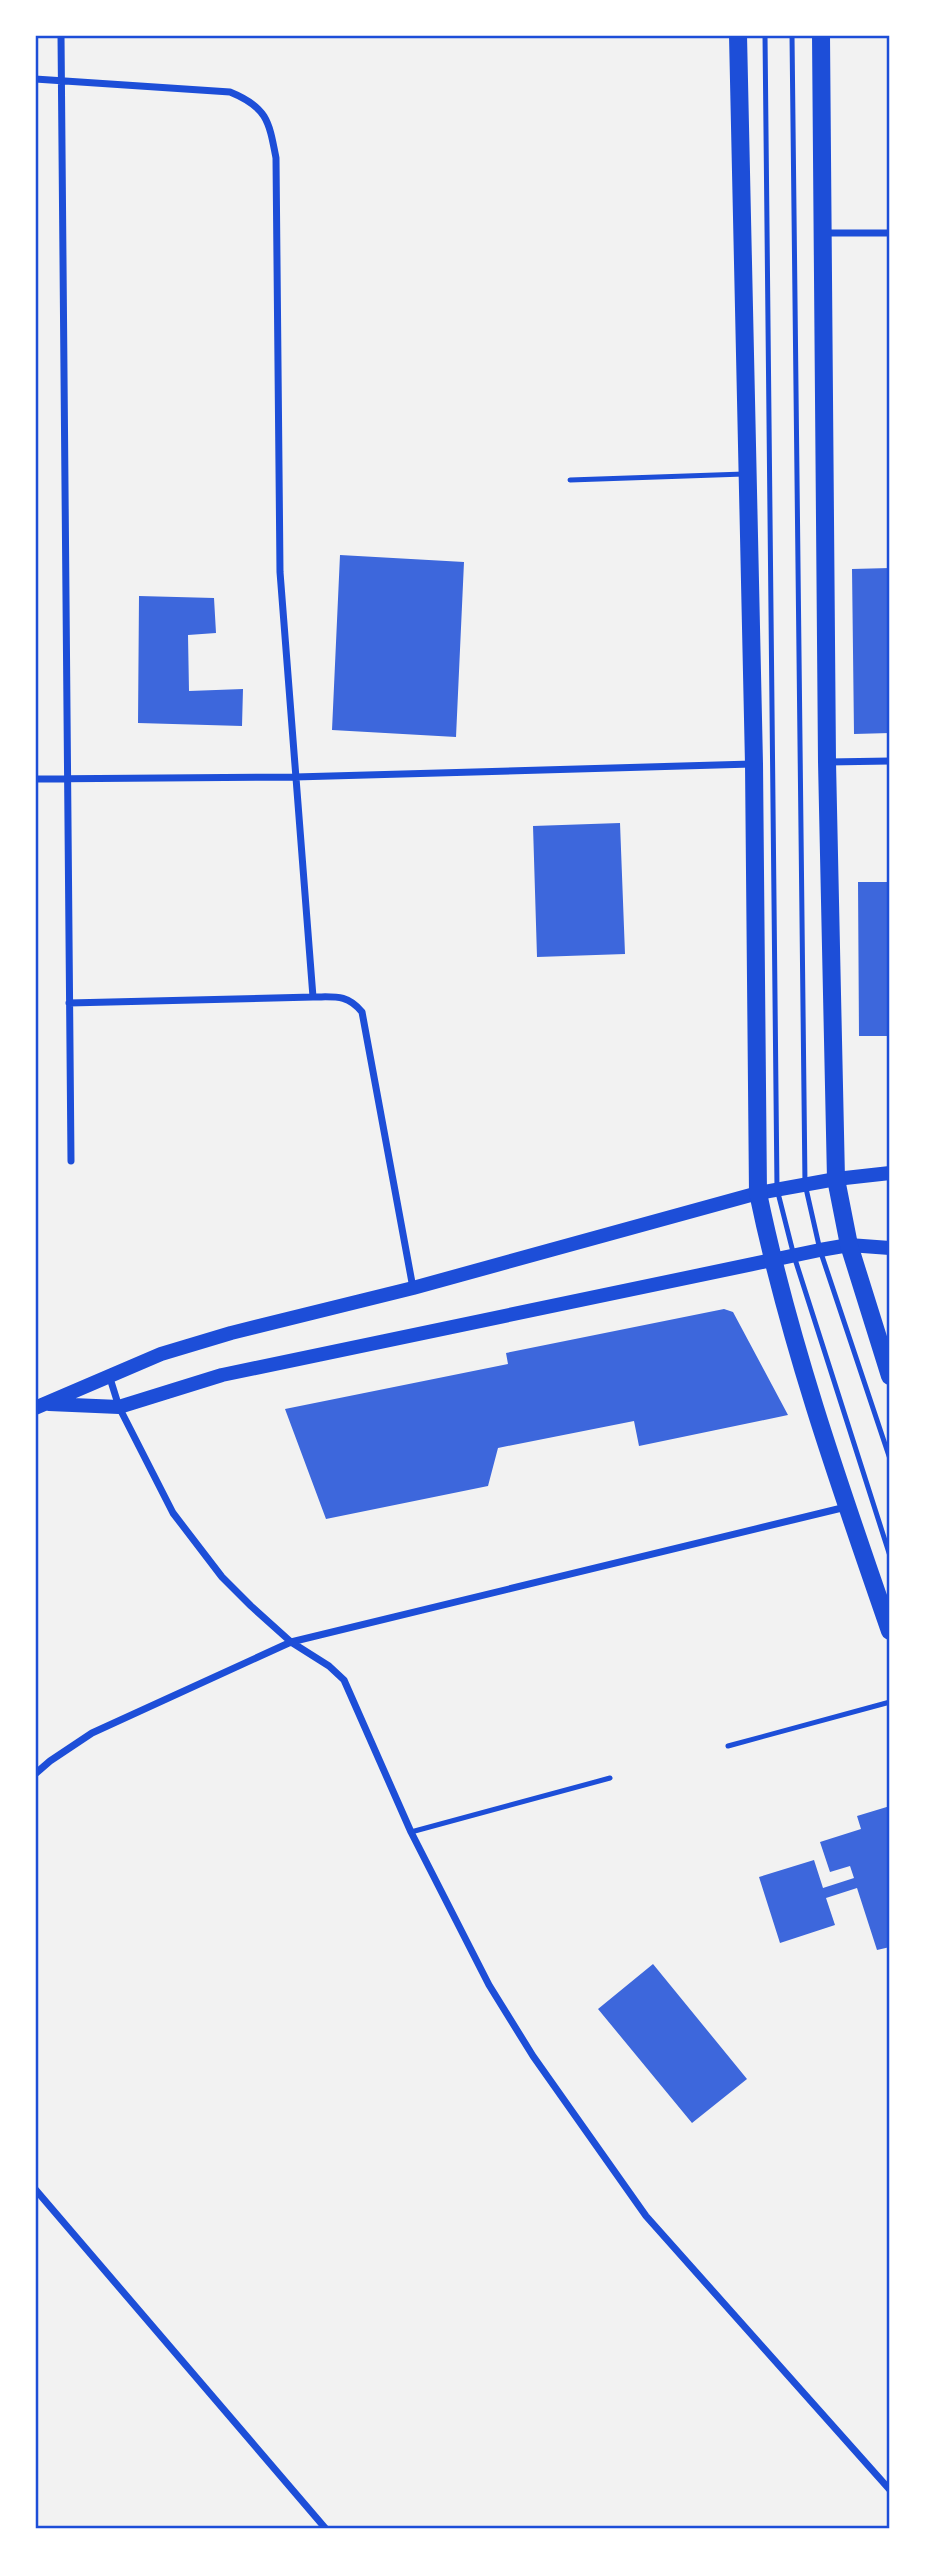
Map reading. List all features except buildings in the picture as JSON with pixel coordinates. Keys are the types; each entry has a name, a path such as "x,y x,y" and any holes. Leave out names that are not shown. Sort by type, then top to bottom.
{"main road":[{"path":"738,35 754,764 758,1193 773,1261 847,1507 890,1631"},
{"path":"821,35 827,762 836,1179 849,1245 890,1376"},
{"path":"41,1406 161,1354 231,1333 413,1288 758,1193 836,1179 890,1173"},
{"path":"41,1406 119,1407 222,1375 386,1339 820,1250 849,1245 890,1248"}],"street":[{"path":"61,35 71,1161"},
{"path":"35,79 230,92 247,99 263,111 271,130 276,158 280,572 313,997"},
{"path":"823,233 890,233"},
{"path":"827,762 890,761"},
{"path":"35,779 295,776 754,764"},
{"path":"69,1003 313,997 341,998 354,1002 362,1012 413,1288"},
{"path":"109,1375 119,1407 173,1513 222,1577 291,1642 329,1666 344,1681 411,1832 489,1985 533,2056 646,2216 890,2490"},
{"path":"35,1774 92,1733 291,1642 847,1507"},
{"path":"35,2189 326,2529"}],"lane":[{"path":"765,35 777,1189 794,1256 890,1556"},
{"path":"792,35 805,1184 820,1250 890,1459"},
{"path":"570,480 748,474"},
{"path":"728,1746 890,1702"},
{"path":"411,1832 610,1778"}]}
